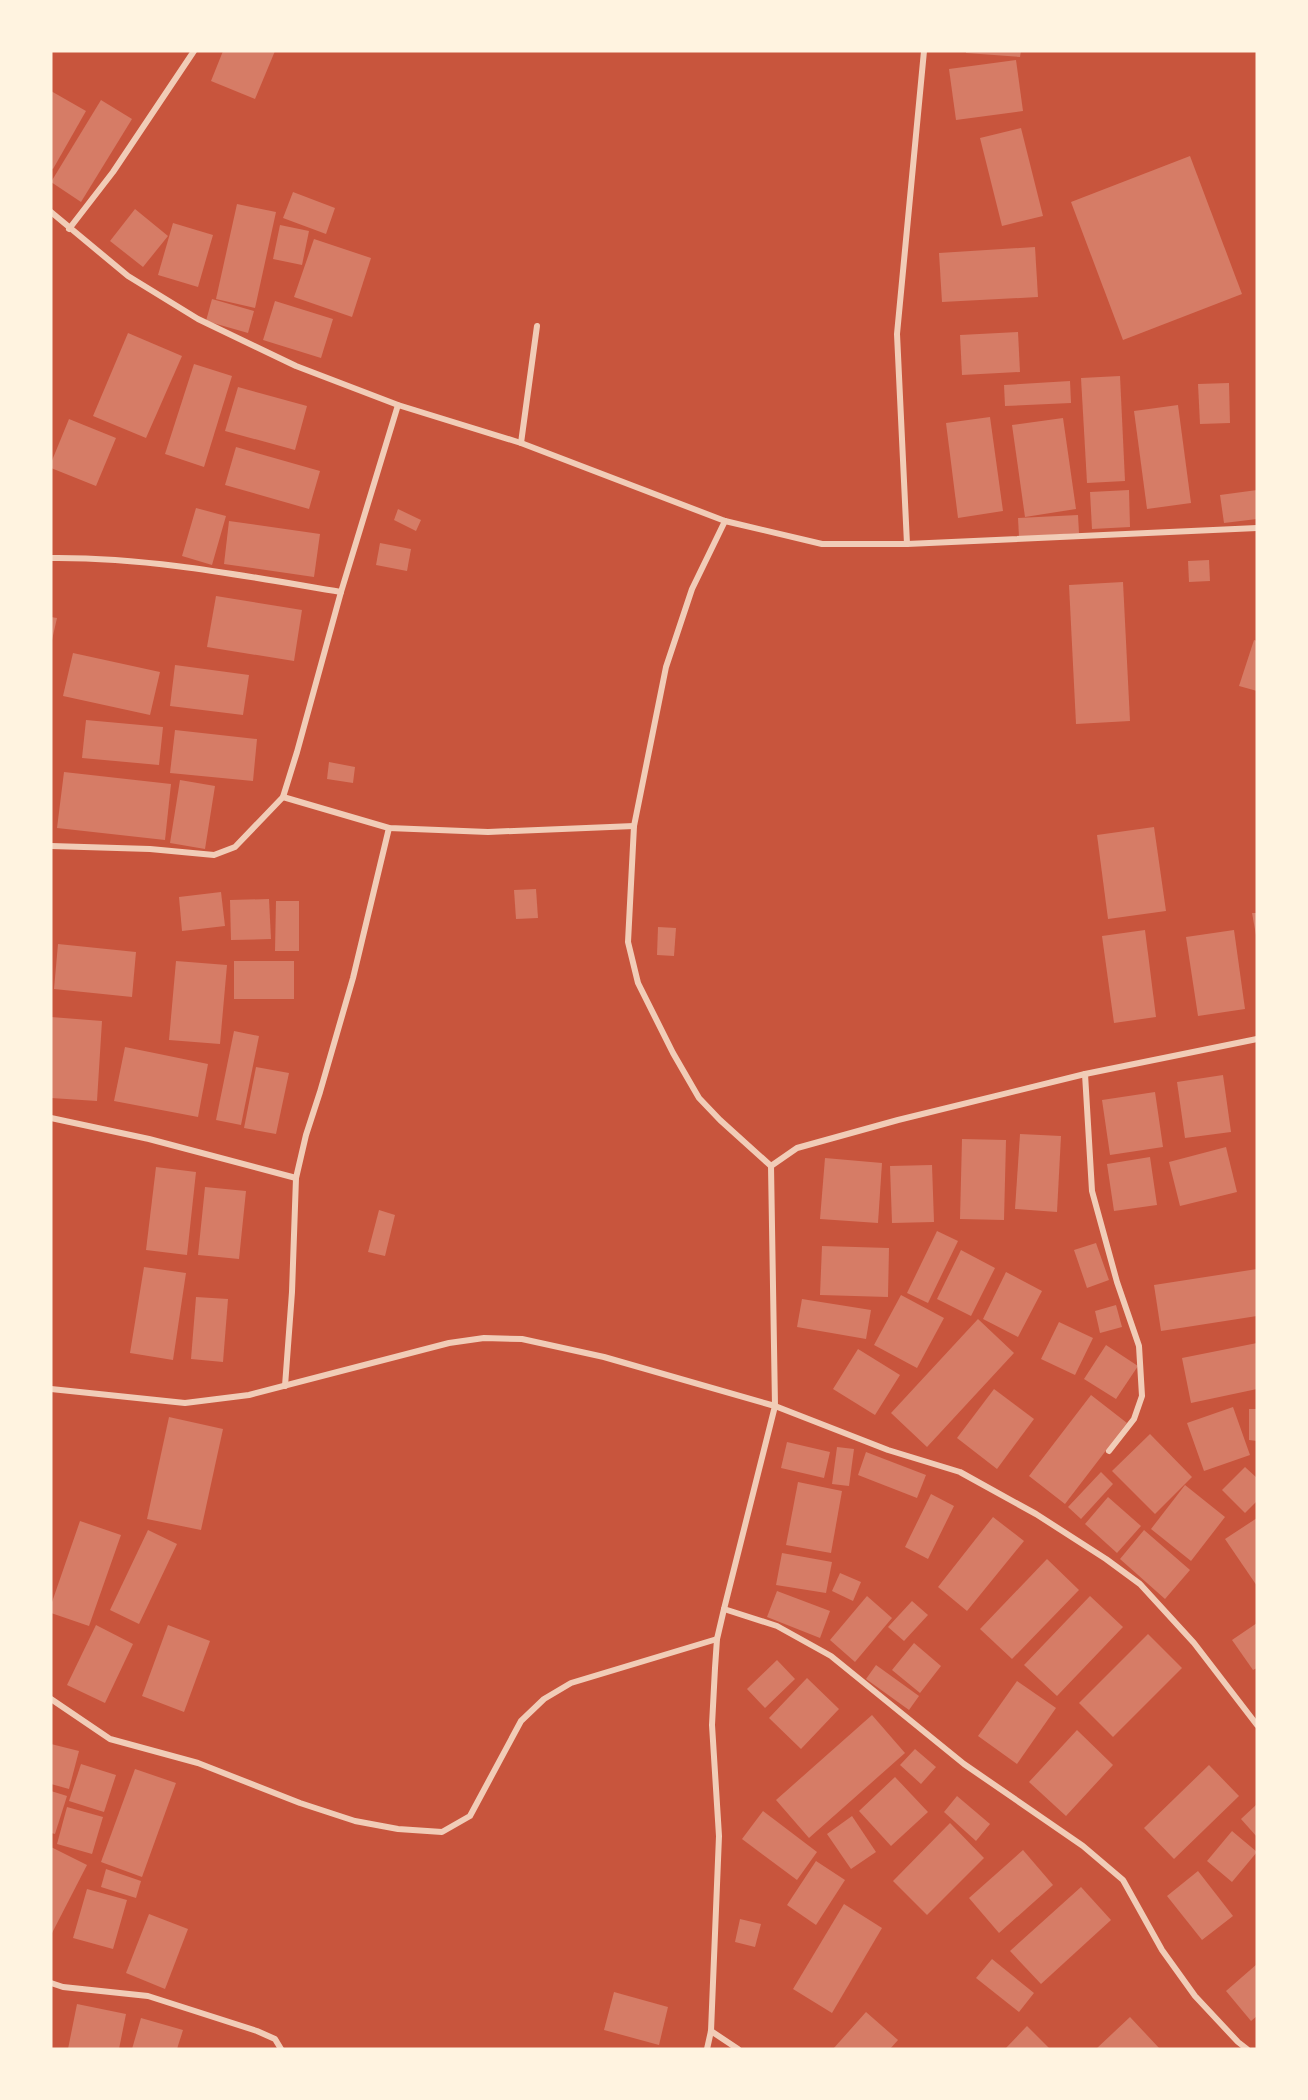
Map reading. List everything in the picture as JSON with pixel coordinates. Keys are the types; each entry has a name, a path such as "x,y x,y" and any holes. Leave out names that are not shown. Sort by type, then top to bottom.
{"street":[{"path":"69,229 113,172 194,51"},
{"path":"907,544 897,334 924,51"},
{"path":"51,212 128,276 198,319 296,366 398,405 522,443 726,521 822,544 907,544 1257,528"},
{"path":"522,443 537,326"},
{"path":"51,846 150,849 214,855 235,847 283,797 341,592 398,405"},
{"path":"707,2049 711,2031 718,1836 712,1725 717,1639 775,1406 771,1166 699,1098 638,983 628,942 634,826 666,667 692,589 726,521"},
{"path":"51,558 196,567 341,592"},
{"path":"283,797 388,828 488,832 634,826"},
{"path":"285,1386 292,1292 296,1179 306,1135 353,978 388,828"},
{"path":"771,1166 797,1148 910,1117 1084,1074 1257,1039"},
{"path":"1084,1074 1092,1191 1117,1282 1139,1346 1142,1396 1134,1419 1109,1451"},
{"path":"51,1118 149,1139 296,1179"},
{"path":"51,1389 185,1403 249,1395 449,1343 484,1338 522,1339 604,1357 775,1406 888,1450 960,1472 1036,1514 1140,1584 1186,1635 1257,1725"},
{"path":"724,1609 777,1626 831,1656 964,1764 1065,1833 1123,1880 1162,1950 1195,1996 1247,2049"},
{"path":"51,1699 110,1739 198,1763 300,1803 355,1821 398,1829 442,1832 470,1816 521,1721 544,1699 572,1683 717,1639"},
{"path":"51,1983 63,1987 148,1996 257,2031 275,2039 281,2049"},
{"path":"711,2031 738,2049"}],"building":[{"path":"223,51 275,51 255,99 211,81"},
{"path":"966,51 1021,51 1020,57 966,53"},
{"path":"1016,60 1023,111 956,120 949,69"},
{"path":"51,91 86,111 53,169 51,168"},
{"path":"101,100 132,119 81,202 51,182"},
{"path":"1021,128 1043,216 1002,226 980,138"},
{"path":"1190,156 1242,294 1123,340 1071,202"},
{"path":"293,192 335,208 326,234 283,218"},
{"path":"237,204 276,212 255,308 216,299"},
{"path":"135,209 168,236 143,267 110,241"},
{"path":"173,223 213,235 198,287 158,275"},
{"path":"280,225 309,231 302,265 273,259"},
{"path":"314,239 371,258 352,317 294,297"},
{"path":"1035,247 1038,297 942,302 939,253"},
{"path":"212,299 254,311 248,333 206,321"},
{"path":"275,301 333,319 321,358 263,340"},
{"path":"1018,332 1020,372 962,375 960,335"},
{"path":"128,333 182,356 146,438 93,416"},
{"path":"194,364 232,376 204,467 165,454"},
{"path":"1120,376 1125,481 1087,483 1081,378"},
{"path":"1070,381 1071,403 1005,406 1004,385"},
{"path":"1229,383 1230,423 1200,424 1198,384"},
{"path":"238,387 307,406 295,450 225,431"},
{"path":"1178,405 1191,503 1147,509 1134,411"},
{"path":"990,417 1003,511 958,518 946,423"},
{"path":"1063,418 1076,509 1025,517 1012,425"},
{"path":"69,419 116,438 96,486 51,468"},
{"path":"236,447 320,471 309,509 225,485"},
{"path":"1129,490 1130,527 1092,529 1090,492"},
{"path":"1257,490 1257,519 1224,523 1220,495"},
{"path":"196,508 226,516 212,565 182,556"},
{"path":"398,509 421,520 416,531 394,520"},
{"path":"1078,515 1079,533 1019,537 1018,518"},
{"path":"229,521 320,534 314,577 224,564"},
{"path":"380,543 411,549 407,571 376,565"},
{"path":"1209,560 1210,581 1189,582 1188,561"},
{"path":"1123,582 1130,721 1076,724 1069,585"},
{"path":"216,596 302,610 294,661 207,647"},
{"path":"51,617 57,618 52,640 51,639"},
{"path":"1254,640 1257,641 1257,691 1239,686"},
{"path":"73,653 160,672 150,715 63,696"},
{"path":"175,665 249,675 243,715 170,706"},
{"path":"86,720 163,727 159,765 82,758"},
{"path":"175,730 257,739 253,781 170,773"},
{"path":"329,762 355,767 353,783 327,779"},
{"path":"64,772 171,784 165,840 57,828"},
{"path":"180,780 215,786 205,849 170,843"},
{"path":"1154,827 1166,911 1108,919 1097,835"},
{"path":"536,889 538,918 516,919 514,890"},
{"path":"221,892 225,926 182,931 179,897"},
{"path":"269,899 271,939 231,940 230,900"},
{"path":"276,901 299,901 299,951 275,951"},
{"path":"1252,913 1257,913 1257,935 1256,935"},
{"path":"658,927 676,928 674,956 657,955"},
{"path":"1145,930 1156,1017 1114,1023 1102,936"},
{"path":"1234,930 1245,1009 1198,1016 1186,937"},
{"path":"58,944 136,952 132,997 54,989"},
{"path":"176,961 227,965 220,1044 169,1040"},
{"path":"234,961 294,961 294,999 234,999"},
{"path":"51,1017 102,1021 97,1101 51,1098"},
{"path":"234,1031 259,1036 241,1125 216,1120"},
{"path":"125,1047 208,1064 198,1117 114,1101"},
{"path":"256,1067 289,1073 276,1134 244,1128"},
{"path":"1223,1075 1231,1132 1185,1138 1177,1082"},
{"path":"1155,1092 1163,1147 1110,1155 1102,1100"},
{"path":"1020,1134 1061,1136 1057,1212 1015,1209"},
{"path":"962,1139 1006,1140 1004,1220 960,1219"},
{"path":"1226,1147 1237,1192 1180,1206 1169,1162"},
{"path":"1150,1157 1157,1205 1114,1211 1107,1164"},
{"path":"825,1158 882,1163 878,1223 820,1219"},
{"path":"932,1165 934,1222 892,1223 890,1166"},
{"path":"156,1167 196,1172 187,1255 146,1250"},
{"path":"205,1187 246,1191 239,1259 198,1255"},
{"path":"379,1210 395,1215 385,1256 368,1252"},
{"path":"937,1231 958,1241 928,1303 907,1293"},
{"path":"1096,1243 1109,1280 1087,1288 1074,1250"},
{"path":"822,1246 889,1248 888,1297 820,1295"},
{"path":"961,1250 995,1268 971,1316 937,1299"},
{"path":"144,1267 186,1273 173,1360 130,1353"},
{"path":"1257,1269 1257,1316 1161,1331 1154,1285"},
{"path":"1006,1272 1042,1291 1018,1337 983,1319"},
{"path":"901,1295 944,1318 917,1368 874,1345"},
{"path":"196,1297 228,1299 223,1362 191,1359"},
{"path":"802,1299 871,1310 866,1339 797,1327"},
{"path":"1116,1305 1122,1327 1100,1333 1095,1311"},
{"path":"978,1319 1014,1353 927,1447 891,1413"},
{"path":"1059,1322 1093,1338 1075,1375 1041,1359"},
{"path":"1257,1343 1257,1389 1191,1403 1182,1358"},
{"path":"1106,1345 1138,1366 1116,1399 1084,1379"},
{"path":"858,1349 900,1375 875,1415 833,1389"},
{"path":"994,1389 1034,1419 997,1469 957,1438"},
{"path":"1091,1395 1127,1423 1065,1504 1029,1476"},
{"path":"1233,1407 1250,1455 1204,1471 1187,1423"},
{"path":"1249,1409 1257,1409 1257,1441 1249,1440"},
{"path":"169,1417 223,1429 201,1530 147,1519"},
{"path":"1150,1434 1192,1477 1155,1514 1112,1471"},
{"path":"787,1442 830,1452 824,1478 781,1468"},
{"path":"837,1447 854,1449 849,1486 832,1484"},
{"path":"866,1452 926,1475 917,1498 858,1475"},
{"path":"1245,1467 1257,1478 1257,1501 1245,1513 1222,1490"},
{"path":"1101,1472 1113,1484 1081,1519 1068,1507"},
{"path":"798,1482 842,1491 831,1553 786,1545"},
{"path":"1185,1485 1225,1517 1191,1561 1151,1529"},
{"path":"931,1494 954,1506 928,1559 905,1547"},
{"path":"1108,1497 1141,1526 1117,1553 1085,1524"},
{"path":"993,1517 1024,1541 967,1611 938,1587"},
{"path":"1257,1518 1257,1586 1225,1539"},
{"path":"80,1521 121,1535 89,1626 51,1613 51,1605"},
{"path":"148,1530 177,1544 139,1624 110,1610"},
{"path":"1144,1530 1190,1570 1165,1599 1120,1559"},
{"path":"782,1553 832,1562 826,1593 776,1585"},
{"path":"1047,1559 1079,1590 1012,1659 980,1629"},
{"path":"840,1573 861,1582 853,1601 832,1591"},
{"path":"777,1591 830,1611 820,1638 767,1617"},
{"path":"867,1596 892,1618 855,1662 830,1640"},
{"path":"1090,1596 1123,1627 1057,1696 1024,1665"},
{"path":"912,1601 928,1615 904,1641 888,1627"},
{"path":"1257,1623 1257,1668 1253,1670 1232,1640"},
{"path":"96,1625 133,1644 105,1703 67,1685"},
{"path":"168,1625 210,1641 184,1712 142,1696"},
{"path":"1148,1634 1182,1668 1113,1737 1079,1703"},
{"path":"914,1643 941,1666 920,1693 892,1670"},
{"path":"777,1660 795,1679 765,1708 747,1689"},
{"path":"876,1665 919,1696 909,1710 866,1679"},
{"path":"807,1678 839,1709 801,1749 769,1718"},
{"path":"1017,1681 1056,1708 1017,1764 978,1736"},
{"path":"872,1715 905,1753 809,1838 776,1800"},
{"path":"1077,1730 1113,1765 1066,1816 1029,1782"},
{"path":"51,1744 79,1751 69,1789 51,1784"},
{"path":"915,1749 936,1767 921,1784 900,1765"},
{"path":"81,1764 116,1775 104,1812 69,1801"},
{"path":"1209,1765 1239,1796 1174,1859 1144,1828"},
{"path":"135,1769 176,1783 142,1877 101,1862"},
{"path":"895,1777 928,1812 891,1846 859,1811"},
{"path":"51,1791 67,1796 55,1834 51,1833"},
{"path":"957,1796 990,1824 976,1841 944,1812"},
{"path":"1257,1804 1257,1837 1241,1819"},
{"path":"67,1807 103,1817 92,1854 57,1844"},
{"path":"763,1811 817,1852 797,1880 742,1839"},
{"path":"852,1816 876,1852 851,1869 827,1834"},
{"path":"950,1823 984,1858 927,1915 893,1881"},
{"path":"1232,1831 1257,1852 1232,1882 1207,1861"},
{"path":"51,1847 87,1865 51,1935"},
{"path":"1023,1850 1053,1885 999,1933 969,1898"},
{"path":"816,1861 845,1880 816,1925 787,1905"},
{"path":"106,1869 141,1881 136,1898 101,1887"},
{"path":"1198,1871 1233,1916 1202,1940 1167,1896"},
{"path":"1081,1887 1111,1920 1041,1984 1010,1951"},
{"path":"87,1889 127,1900 113,1949 73,1938"},
{"path":"844,1904 882,1928 832,2013 793,1989"},
{"path":"149,1914 188,1929 165,1989 126,1973"},
{"path":"740,1919 761,1924 755,1947 735,1942"},
{"path":"992,1959 1034,1993 1019,2012 976,1978"},
{"path":"1257,1964 1257,2016 1251,2021 1226,1991"},
{"path":"614,1992 668,2007 659,2045 604,2030"},
{"path":"77,2004 126,2014 119,2049 68,2049"},
{"path":"866,2012 898,2040 890,2049 833,2049"},
{"path":"1130,2017 1160,2049 1096,2049"},
{"path":"141,2018 183,2030 177,2049 132,2049"},
{"path":"1027,2026 1050,2049 1005,2049"}]}
